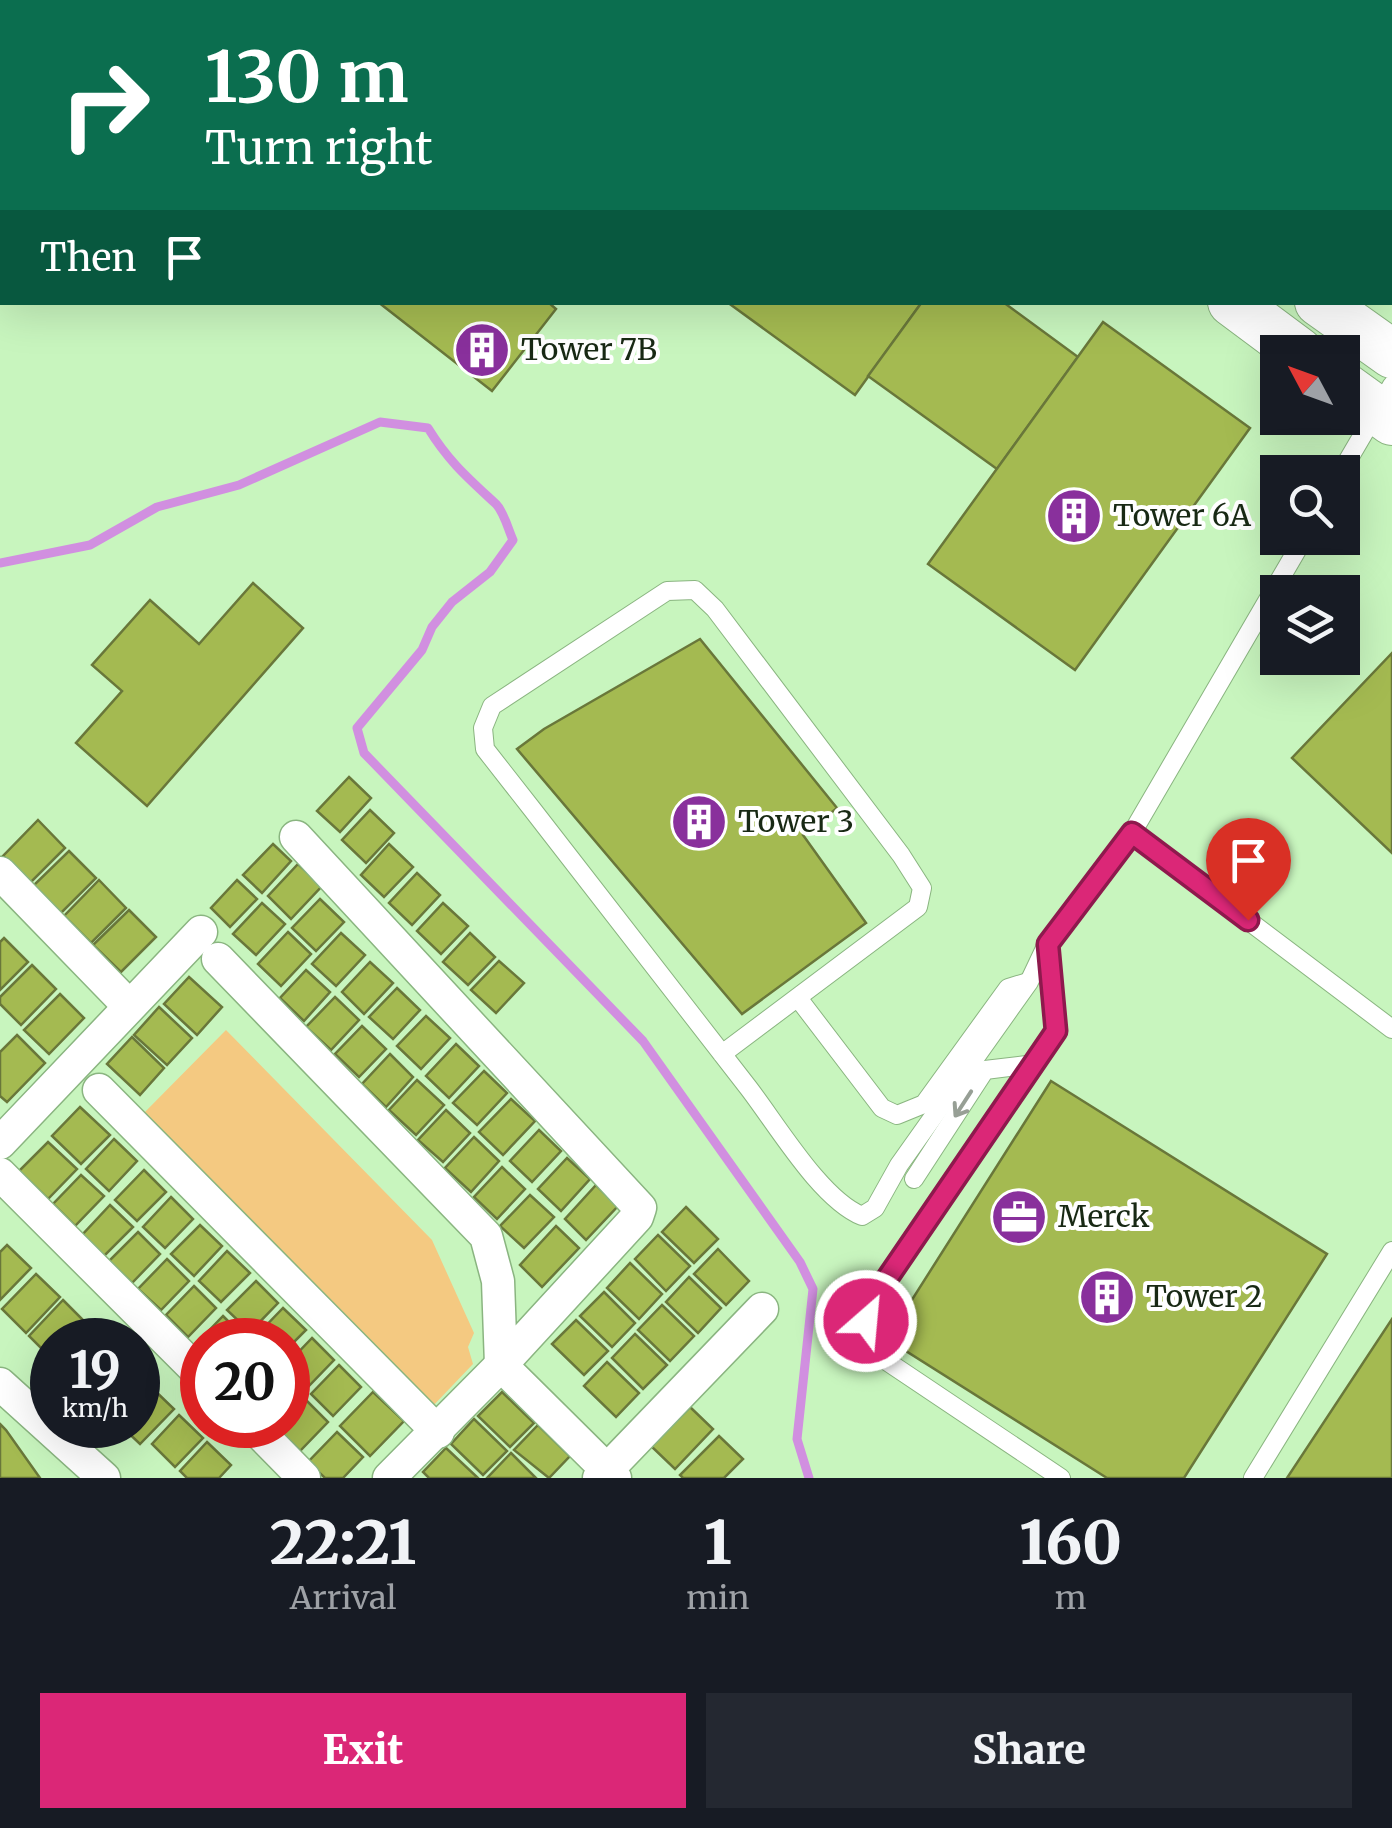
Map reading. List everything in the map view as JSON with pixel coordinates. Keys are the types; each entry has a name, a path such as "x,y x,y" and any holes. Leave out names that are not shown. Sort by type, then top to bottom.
{"main road":[{"path":"1236,305 1276,335"},
{"path":"1323,305 1392,354"}],"street":[{"path":"296,837 640,1208 637,1217 501,1365 388,1478"},
{"path":"0,874 129,1006"},
{"path":"5,1127 129,1006 210,945 486,1236 498,1281 501,1365 607,1476 762,1308"},
{"path":"99,1090 438,1432"},
{"path":"0,1174 180,1354"},
{"path":"0,1384 104,1478"},
{"path":"275,1448 304,1478"}],"lane":[{"path":"1349,455 1376,400"},
{"path":"722,1054 903,921 918,907 922,888 715,608 695,590 667,590 492,706 483,728 486,749 722,1054 842,1208 862,1216 874,1208 898,1164 1028,982 1048,944 1132,833 1294,555"},
{"path":"1132,833 1392,1030"},
{"path":"1048,944 1056,1031 867,1308 866,1321 871,1344 885,1360 1061,1478"},
{"path":"798,998 882,1108 897,1115 924,1104 1008,988 1028,982"},
{"path":"914,1179 985,1070 1034,1064"},
{"path":"1252,1478 1392,1252"}],"shaded area":[{"path":"226,1030 432,1240 474,1333 468,1347 473,1364 431,1408 140,1117"}],"building":[{"name":"Tower 7B","path":"382,305 551,305 556,309 492,391"},
{"path":"731,305 920,305 855,395"},
{"path":"920,305 1007,305 1078,357 997,469 868,376"},
{"name":"Tower 6A","path":"1103,322 1250,428 1075,670 928,564"},
{"path":"253,583 303,628 147,806 76,743 122,691 92,665 150,600 199,644"},
{"name":"Tower 3","path":"700,639 837,808 803,835 866,923 742,1014 517,749 544,729"},
{"path":"1392,653 1392,853 1292,758"},
{"path":"349,777 371,798 340,832 317,811"},
{"path":"370,810 394,833 366,863 342,840"},
{"path":"38,820 65,848 30,883 3,856"},
{"path":"273,844 291,861 262,893 243,875"},
{"path":"389,844 413,867 384,897 361,875"},
{"path":"69,851 96,878 61,913 33,886"},
{"path":"298,864 322,886 291,919 268,896"},
{"path":"417,873 440,895 412,925 389,903"},
{"path":"99,880 126,908 91,943 64,916"},
{"path":"237,880 257,899 230,927 211,908"},
{"path":"320,899 344,922 316,951 292,928"},
{"path":"262,903 285,924 256,955 233,934"},
{"path":"443,903 468,926 441,954 417,931"},
{"path":"129,910 156,937 121,972 93,945"},
{"path":"288,932 311,954 281,986 258,964"},
{"path":"341,933 365,955 336,986 312,964"},
{"path":"470,933 495,957 468,985 443,962"},
{"path":"4,938 28,962 0,990 0,942"},
{"path":"499,961 524,983 496,1013 471,990"},
{"path":"370,962 393,983 364,1014 342,992"},
{"path":"32,965 56,989 21,1025 0,1004 0,997"},
{"path":"306,970 330,992 304,1021 280,998"},
{"path":"189,977 222,1007 197,1035 164,1004"},
{"path":"397,988 420,1010 393,1039 369,1017"},
{"path":"60,994 84,1018 49,1054 24,1030"},
{"path":"335,997 359,1020 331,1050 306,1027"},
{"path":"159,1007 192,1038 167,1065 134,1035"},
{"path":"426,1016 450,1038 421,1069 397,1046"},
{"path":"362,1026 386,1049 359,1077 335,1054"},
{"path":"17,1035 45,1063 7,1102 0,1096 0,1052"},
{"path":"132,1037 164,1068 140,1095 107,1064"},
{"path":"456,1044 479,1066 449,1098 426,1076"},
{"path":"390,1054 413,1077 386,1107 362,1084"},
{"path":"484,1071 507,1093 477,1125 453,1103"},
{"path":"417,1080 444,1105 416,1135 389,1110"},
{"name":"Tower 2","path":"1051,1081 1327,1254 1184,1478 1107,1478 887,1339"},
{"path":"511,1099 535,1121 503,1155 479,1132"},
{"path":"80,1107 110,1135 81,1164 52,1136"},
{"path":"446,1110 470,1133 443,1162 418,1140"},
{"path":"539,1130 561,1151 532,1182 510,1161"},
{"path":"474,1137 499,1161 471,1192 445,1168"},
{"path":"114,1139 137,1161 109,1191 86,1169"},
{"path":"48,1142 77,1169 48,1199 19,1171"},
{"path":"567,1158 590,1179 561,1211 538,1189"},
{"path":"502,1167 525,1189 497,1219 474,1197"},
{"path":"144,1170 166,1192 137,1221 115,1200"},
{"path":"81,1175 104,1196 75,1226 53,1204"},
{"path":"596,1185 618,1206 586,1240 565,1219"},
{"path":"530,1195 554,1217 524,1248 500,1226"},
{"path":"171,1197 193,1219 165,1248 143,1227"},
{"path":"110,1205 133,1227 104,1256 82,1235"},
{"path":"686,1207 718,1239 694,1263 662,1232"},
{"path":"200,1225 222,1246 194,1276 171,1254"},
{"path":"556,1226 579,1248 542,1287 520,1265"},
{"path":"138,1232 160,1254 132,1283 109,1261"},
{"path":"658,1235 690,1266 666,1291 635,1259"},
{"path":"7,1245 31,1268 0,1300 0,1252"},
{"path":"718,1249 749,1281 726,1305 694,1274"},
{"path":"227,1251 250,1273 221,1302 199,1281"},
{"path":"167,1259 189,1281 161,1310 138,1289"},
{"path":"630,1263 662,1294 639,1319 607,1288"},
{"path":"36,1274 60,1297 40,1318 30,1318 26,1333 2,1309"},
{"path":"689,1277 721,1308 698,1333 666,1302"},
{"path":"256,1281 278,1303 264,1318 235,1318 227,1310"},
{"path":"194,1286 216,1308 206,1318 180,1318 180,1329 166,1315"},
{"path":"604,1292 635,1323 612,1347 580,1316"},
{"path":"63,1300 81,1318 46,1318"},
{"path":"662,1305 694,1336 670,1361 638,1330"},
{"path":"283,1308 293,1318 273,1318"},
{"path":"1392,1319 1392,1478 1287,1478"},
{"path":"576,1320 608,1351 584,1375 552,1344"},
{"path":"635,1334 667,1365 643,1389 612,1358"},
{"path":"310,1340 334,1360 310,1385"},
{"path":"607,1362 639,1393 616,1417 584,1386"},
{"path":"339,1365 361,1387 333,1416 311,1394"},
{"path":"373,1392 404,1421 370,1456 340,1426"},
{"path":"502,1392 534,1423 510,1447 478,1416"},
{"path":"160,1396 174,1409 160,1423"},
{"path":"310,1404 328,1422 310,1441"},
{"path":"690,1407 713,1429 675,1469 651,1446"},
{"path":"179,1415 180,1448 193,1448 175,1467 156,1448 160,1448 160,1435"},
{"path":"474,1419 507,1451 483,1475 451,1444"},
{"path":"0,1424 6,1430 40,1478 0,1478"},
{"path":"538,1425 570,1456 549,1478 514,1450"},
{"path":"337,1432 363,1457 343,1478 325,1478 308,1462"},
{"path":"719,1436 743,1459 724,1478 683,1478 680,1475"},
{"path":"201,1448 213,1448 231,1465 219,1478 187,1478 180,1471"},
{"path":"446,1448 478,1478 429,1478 423,1472"},
{"path":"511,1453 536,1478 487,1478"}],"waterway":[{"path":"0,563 90,545 157,507 239,485 380,422 428,428 451,460 496,504 513,540 490,572 452,602 432,627 422,650 357,728 364,753 643,1041 800,1262 813,1289 797,1439 809,1478"}],"place":[{"name":"Tower 7B","path":"482,350"},
{"name":"Tower 6A","path":"1074,516"},
{"name":"Tower 3","path":"699,822"},
{"name":"Merck","path":"1019,1217"},
{"name":"Tower 2","path":"1107,1297"}],"route":[{"path":"866,1321 867,1308 1056,1031 1048,944 1132,833 1248,920"}]}
